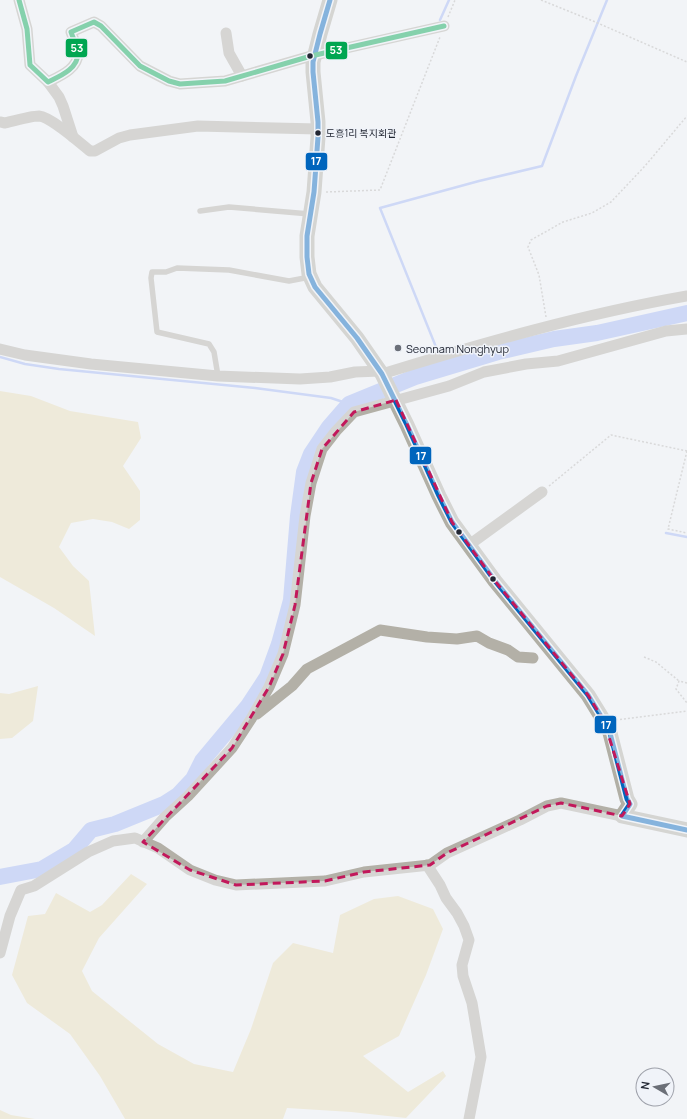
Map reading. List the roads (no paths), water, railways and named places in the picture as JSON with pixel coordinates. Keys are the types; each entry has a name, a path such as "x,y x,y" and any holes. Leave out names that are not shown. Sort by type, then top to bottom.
{"street":[{"path":"19,0 27,29 30,65 48,82 59,97 73,137"},
{"path":"330,0 315,55 313,72 318,129 314,192 307,236 307,257 310,277 315,287 364,347 383,375 452,522 495,581 588,695 604,721 610,734 627,799 630,804 622,816"},
{"path":"48,82 67,72 76,62 78,52 71,32 94,22 101,26 140,66 180,84 225,81 315,55 444,26"},
{"path":"226,33 229,53 242,76"},
{"path":"0,122 5,123 38,116 64,129 90,151 96,151 118,138 130,135 198,126 318,129"},
{"path":"0,349 25,355 98,365 218,376 300,379 330,377 355,372 383,375 417,363 547,327 615,310 687,296"},
{"path":"143,842 232,748 251,719 269,687 283,654 295,605 310,483 322,449 354,412 394,398 449,386 484,372 526,364 558,361 666,331 687,329"},
{"path":"469,545 542,492"},
{"path":"251,719 292,686 307,669 380,630 427,637 457,639 477,636 488,643 508,650 518,657 533,658"},
{"path":"0,953 10,916 20,890 34,886 88,852 112,841 135,838 158,848 190,870 215,880 236,885 326,881 364,872 430,865 447,853 547,806 561,803 687,830"},
{"path":"427,865 440,885 446,898 457,913 469,940 462,965 463,976 472,1003 481,1057 468,1119"}],"lane":[{"path":"200,211 230,207 310,214"},
{"path":"218,376 214,352 209,344 157,332 151,278 152,272 166,272 177,268 229,270 289,281 310,277"}],"waterway":[{"path":"440,20 449,0"},
{"path":"436,347 380,208 479,181 542,166 607,0"},
{"path":"0,877 42,869 74,850 91,830 115,824 164,804 178,795 193,779 202,761 248,706 267,677 279,644 291,600 298,516 304,472 311,454 329,427 349,404 415,377 498,352 554,339 597,333 687,313"},
{"path":"0,357 25,364 59,369 255,388 331,398 349,404"},
{"path":"666,533 687,537"}],"place":[{"name":"도흥1리 복지회관","path":"318,133"},
{"name":"Seonnam Nonghyup","path":"398,348"}]}
